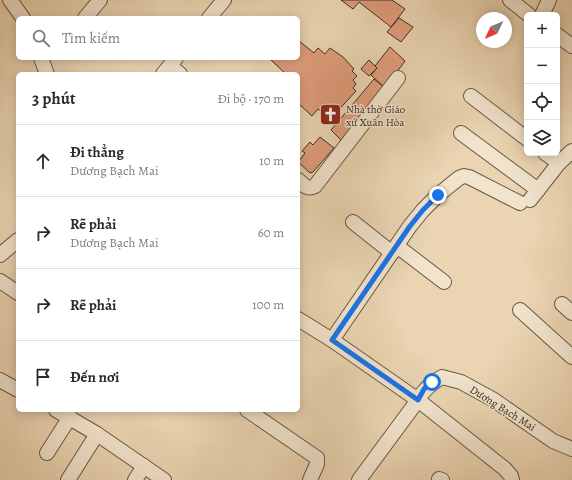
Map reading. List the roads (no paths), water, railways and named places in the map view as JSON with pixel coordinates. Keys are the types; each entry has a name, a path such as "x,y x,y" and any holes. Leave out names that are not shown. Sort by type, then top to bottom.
{"street":[{"path":"10,0 22,16"},
{"path":"87,16 100,0"},
{"path":"211,16 224,0"},
{"path":"510,0 525,12"},
{"path":"544,12 550,0"},
{"path":"560,38 572,46"},
{"path":"300,182 306,187 311,188 315,186 398,78"},
{"path":"471,96 524,137"},
{"path":"461,134 529,198"},
{"path":"529,198 559,163 572,151"},
{"path":"549,156 559,163"},
{"path":"332,340 410,226 438,195 459,178 464,176 469,177 529,198"},
{"path":"353,222 444,282"},
{"path":"0,255 16,242"},
{"path":"0,281 16,292"},
{"path":"520,310 572,357"},
{"path":"300,320 332,340 418,400 505,469 512,476 512,480"},
{"name":"Dương Bạch Mai","path":"359,480 418,400 424,389 432,382 442,377 461,382 494,400 553,441 572,449"},
{"path":"0,380 16,389"},
{"path":"60,412 97,434 164,480"},
{"path":"251,412 317,458 318,464 312,479"},
{"path":"47,453 70,417"},
{"path":"68,480 97,434"},
{"path":"135,480 144,466"}],"place":[{"name":"Nhà thờ Giáo xứ Xuân Hòa","path":"331,115"}]}
